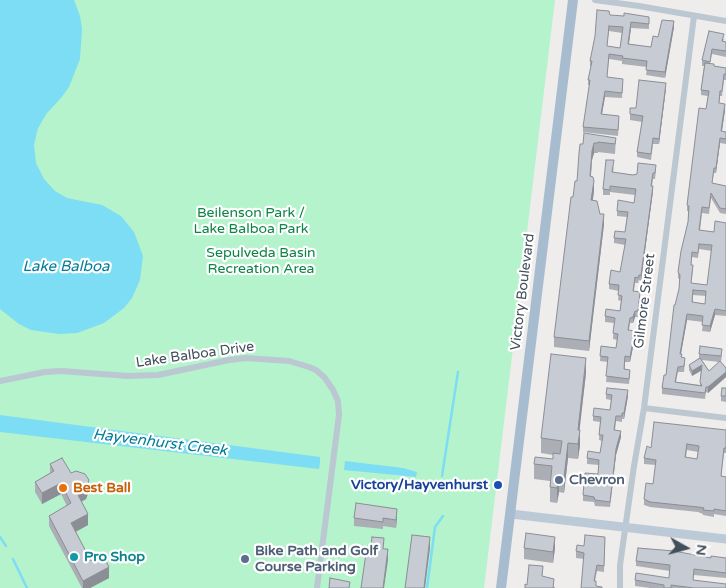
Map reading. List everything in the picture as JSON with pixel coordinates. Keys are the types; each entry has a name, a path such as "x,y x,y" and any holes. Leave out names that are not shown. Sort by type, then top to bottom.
{"main road":[{"name":"Victory Boulevard","path":"501,588 573,0"},
{"path":"511,514 726,540"}],"street":[{"path":"594,0 726,21"},
{"name":"Gilmore Street","path":"620,588 620,565 644,408 694,16"},
{"name":"Lake Balboa Drive","path":"0,381 61,371 158,376 246,358 289,360 316,370 333,390 338,401 339,414 318,588"},
{"path":"644,408 726,418"}],"green space":[{"name":"Sepulveda Basin Recreation Area","path":"0,0 555,0 484,588 0,588"}],"water":[{"name":"Lake Balboa","path":"0,0 74,0 80,16 82,29 80,59 69,87 47,113 38,128 34,145 36,163 44,179 55,191 67,198 102,205 121,216 134,232 143,256 140,280 132,298 124,308 104,323 77,333 59,334 31,330 19,324 0,309"},
{"name":"Hayvenhurst Creek","path":"0,415 320,457 320,463 319,469 0,432"},
{"path":"345,461 403,468 417,472 416,477 344,470"}],"building":[{"path":"597,10 609,11 610,15 624,16 624,13 649,17 649,24 631,22 628,44 651,47 653,36 658,37 662,20 674,21 665,72 646,70 647,61 622,58 623,56 609,54 607,77 623,79 622,93 605,91 601,114 619,116 618,130 583,127 590,80 588,80 592,61 590,61 595,36","holes":["609,26 623,27 620,48 607,46"]},
{"path":"709,31 724,34 722,41 726,42 726,51 712,49 710,62 702,60"},
{"path":"705,63 726,68 719,103 725,104 721,131 726,132 726,139 720,138 712,183 726,186 726,209 720,208 711,193 709,208 702,207 699,230 714,232 715,221 726,223 726,311 715,309 710,326 702,325 703,316 687,314 680,354 682,354 681,357 685,358 684,366 678,367 675,382 702,386 700,382 702,365 692,371 689,365 700,358 709,371 720,361 726,368 726,372 706,387 705,393 662,388 664,375 666,375 674,305 679,289 680,275 678,272 681,251 688,222 689,206 687,205 699,108 706,109 709,91 701,90","holes":["699,244 712,245 707,285 691,283 692,252 698,253","693,290 706,291 705,304 692,302"]},
{"path":"639,80 666,83 659,139 653,138 651,154 637,152 643,116 630,114 630,108 636,108"},
{"path":"584,133 616,138 615,144 594,143 592,151 590,176 593,177 594,181 591,200 597,201 600,214 604,214 589,341 554,337 571,197 573,197 575,181 577,181 580,144 583,144"},
{"path":"606,160 614,160 612,172 633,175 637,174 638,163 656,165 651,186 653,186 641,275 638,278 635,277 633,291 640,292 638,311 635,311 633,317 630,318 628,330 635,331 630,357 625,356 624,369 630,370 629,379 606,376 608,357 600,356 601,346 616,348 618,334 613,333 615,318 605,316 606,309 620,311 622,296 618,295 619,285 609,284 611,270 620,272 626,239 614,238 615,231 625,232 628,212 617,211 618,200 634,203 636,189 610,186 610,190 603,189"},
{"path":"700,346 722,349 721,356 699,354"},
{"path":"551,354 586,358 578,444 568,443 564,478 559,477 557,488 550,487 552,466 534,464 535,457 553,459 553,453 560,454 562,441 541,438"},
{"path":"607,388 628,390 624,413 622,413 622,416 616,416 614,430 621,431 616,449 610,502 595,500 594,497 583,495 585,473 598,474 599,460 587,458 588,451 600,453 603,435 599,435 601,417 593,416 594,408 610,410 612,395 606,394"},
{"path":"722,388 726,388 726,396 721,396"},
{"path":"654,422 726,430 726,448 724,448 721,476 726,477 726,511 703,510 704,508 650,502 644,499 646,483 653,484 656,460 644,458 647,446 651,448","holes":["687,444 699,446 697,459 685,457"]},
{"path":"62,458 71,473 76,471 85,474 89,480 86,488 77,493 88,514 71,523 91,561 103,555 109,567 83,581 49,516 71,503 61,483 42,493 35,482 54,471 50,464"},
{"path":"356,503 397,509 396,520 383,518 383,522 354,518"},
{"path":"526,533 555,537 553,552 524,548"},
{"path":"412,535 430,537 424,588 405,588"},
{"path":"585,535 605,537 604,566 597,565 594,581 596,581 596,586 602,588 581,588 584,553 576,551 577,545 584,546"},
{"path":"372,537 384,538 383,549 388,549 383,588 361,588 367,546 371,547"},
{"path":"638,548 674,551 711,558 711,556 726,558 726,573 694,569 693,580 726,584 726,588 694,588 671,585 671,588 664,588 664,585 635,580 636,573 669,578 670,565 636,561"},
{"path":"529,565 543,566 542,576 554,579 553,588 525,588"},
{"path":"330,578 350,582 349,588 329,588"}],"waterway":[{"path":"442,476 458,372"},
{"path":"427,588 435,527 443,516"},
{"path":"0,537 6,546"},
{"path":"13,559 27,588"}],"place":[{"name":"Chevron","path":"559,480"},
{"name":"Victory/Hayvenhurst","path":"498,485"},
{"name":"Best Ball","path":"63,488"},
{"name":"Pro Shop","path":"74,557"},
{"name":"Bike Path and Golf Course Parking","path":"245,559"}],"park label":[{"name":"Beilenson Park / Lake Balboa Park","path":"251,222"}]}
